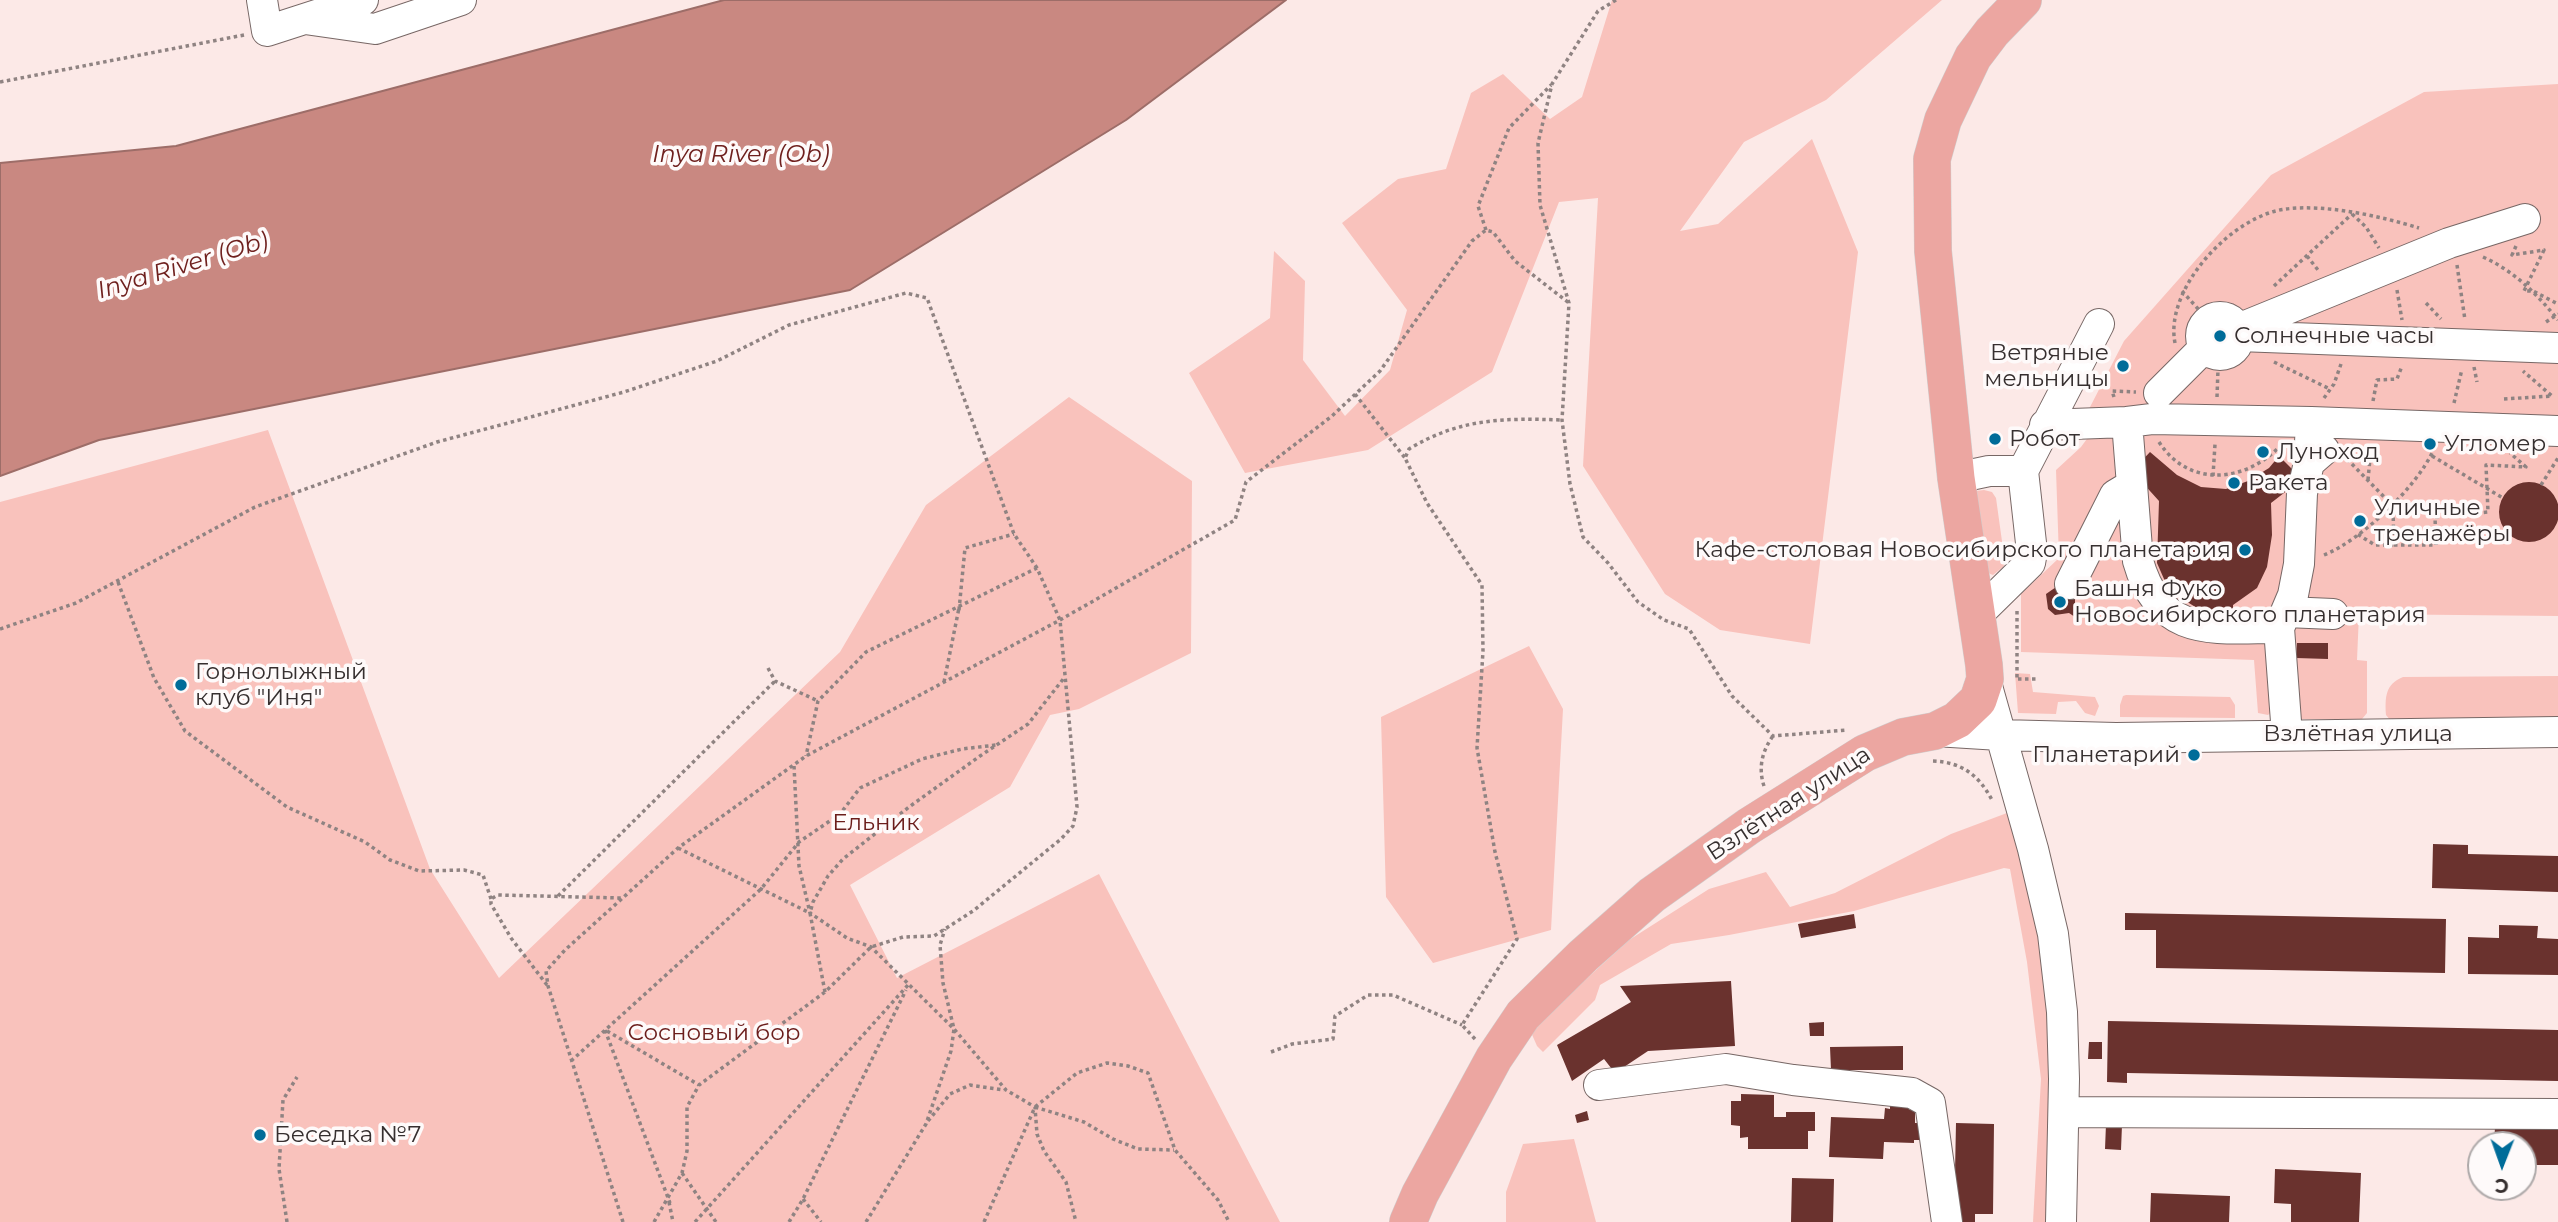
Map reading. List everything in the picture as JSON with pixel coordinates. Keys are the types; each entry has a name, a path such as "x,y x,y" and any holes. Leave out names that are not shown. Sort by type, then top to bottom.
{"main road":[{"path":"1934,746 1957,720 1971,709 1981,693 2002,679 1976,616 1956,478 1933,251 1932,159 1943,120 1973,57 1992,32 2023,0"},
{"name":"Взлётная улица","path":"1408,1222 1420,1194 1494,1058 1524,1016 1583,956 1652,895 1776,809 1865,753 1903,737 1934,746"}],"street":[{"path":"262,0 267,31 363,0"},
{"path":"306,19 375,29 461,0"},
{"path":"2159,393 2183,368 2223,342 2391,267 2451,243 2525,219"},
{"path":"1976,616 2030,563 2032,552 2023,471 2099,324"},
{"path":"2223,342 2346,340 2558,348"},
{"path":"2045,425 2136,421 2217,409 2306,422 2373,412 2444,426 2558,431"},
{"path":"2136,421 2130,486 2137,561 2144,583 2156,600 2180,621 2206,628 2333,614"},
{"path":"2287,735 2283,620 2293,595 2299,564 2302,493 2325,456 2306,422"},
{"path":"1956,478 1989,471 2023,471"},
{"path":"2070,584 2115,495 2130,486"},
{"path":"2002,679 2000,735 2033,849 2053,934 2062,1012 2065,1112 2061,1222"},
{"name":"Взлётная улица","path":"1934,746 2000,735 2116,738 2558,732"},
{"path":"1599,1085 1726,1069 1793,1080 1912,1093 1930,1103 1947,1222"},
{"path":"2065,1112 2558,1114"}],"path":[{"path":"1486,230 1478,206 1509,128 1552,84 1598,11 1616,0"},
{"path":"0,82 267,31"},
{"path":"1552,84 1538,143 1540,205 1569,303 1562,420 1570,484 1583,537 1608,563 1638,602 1664,620 1689,629 1732,696 1773,736 1849,730 1865,753"},
{"path":"2183,368 2177,354 2173,324 2182,292 2203,260 2241,228 2283,209 2329,210 2391,219 2436,234 2499,264 2527,285"},
{"path":"2352,214 2366,227 2391,267 2400,303 2403,342"},
{"path":"2269,290 2352,214"},
{"path":"2525,219 2512,255 2544,250 2524,291 2533,292 2558,304"},
{"path":"1486,230 1493,232 1515,261 1569,303"},
{"path":"623,1222 571,1061 546,971 565,950 678,848 806,756 1060,620 1235,520 1246,482 1332,416 1380,371 1472,241 1486,230"},
{"path":"2451,243 2461,284 2466,331 2456,398"},
{"path":"2182,292 2223,342 2330,391 2339,372 2346,340"},
{"path":"2533,292 2558,320"},
{"path":"0,629 76,603 255,507 437,442 624,392 717,361 789,325 906,293 927,298 1014,534 1037,568 1060,620 1077,807 1073,826 1061,839 973,911 934,936 903,937 871,947 825,992 699,1085 687,1107 687,1151 682,1173 654,1222"},
{"path":"2213,476 2223,342"},
{"path":"2504,399 2552,396 2516,365"},
{"path":"2368,480 2377,380"},
{"path":"1355,394 1405,458 1427,503 1482,585 1483,651 1477,748 1495,852 1517,939 1462,1025"},
{"path":"1405,458 1409,449 1452,427 1513,418 1562,420"},
{"path":"2136,421 2180,464 2206,476 2235,473 2274,454 2306,422"},
{"path":"2299,564 2329,553 2357,534 2409,489 2431,455 2444,426"},
{"path":"2420,448 2503,498"},
{"path":"2357,534 2375,545 2436,545 2435,517 2488,512 2486,465 2526,467 2505,449 2515,449"},
{"path":"2325,456 2368,480 2392,505 2394,545"},
{"path":"2541,485 2558,458"},
{"path":"944,682 959,607 965,548 1014,534"},
{"path":"806,756 818,701 866,652 1037,568"},
{"path":"118,582 154,678 185,731 287,807 365,842 390,860 419,872 464,870 484,874 492,904 511,939 548,986"},
{"path":"2017,605 2002,679 2037,679"},
{"path":"768,668 775,681 818,701"},
{"path":"810,913 813,902 828,876 843,859 909,807 1028,724 1064,678"},
{"path":"558,897 775,681"},
{"path":"1773,736 1763,750 1762,770 1763,782 1776,809"},
{"path":"571,1061 761,889 799,842 839,814 860,788 922,759 962,749 996,745"},
{"path":"1934,746 1945,762 1975,774 1993,802"},
{"path":"794,766 799,866 825,992"},
{"path":"678,848 810,913 847,938 871,947 954,1029 1006,1090 1035,1107 1084,1122 1113,1139 1138,1149 1175,1150"},
{"path":"491,899 498,895 623,898"},
{"path":"926,1124 951,1051 954,1029 943,983 940,945 945,929"},
{"path":"789,1222 803,1199 908,985"},
{"path":"695,1222 908,985"},
{"path":"1271,1052 1292,1044 1333,1039 1335,1016 1368,995 1393,995 1462,1025 1494,1058"},
{"path":"605,1030 699,1085"},
{"path":"605,1030 670,1203"},
{"path":"984,1222 1035,1107 1077,1073 1107,1063 1148,1073 1175,1150 1218,1200 1229,1222"},
{"path":"287,1222 279,1169 283,1100 297,1077"},
{"path":"866,1222 926,1124 950,1094 970,1085 1006,1090"},
{"path":"1035,1107 1037,1134 1044,1151 1066,1182 1076,1222"},
{"path":"682,1173 716,1222"},
{"path":"668,1196 673,1222"},
{"path":"803,1199 821,1222"}],"green space":[{"path":"1612,0 1942,0 1826,100 1744,142 1680,231 1718,224 1812,139 1858,252 1810,644 1720,630 1665,594 1583,466 1598,198 1559,202 1492,372 1368,450 1245,473 1189,373 1270,318 1274,251 1305,281 1303,360 1345,416 1390,370 1407,310 1342,223 1398,179 1446,169 1471,93 1503,74 1550,119 1582,97"},
{"path":"2558,84 2558,616 2359,614 2357,660 2367,661 2367,713 2362,719 2298,719 2274,709 2268,715 2258,713 2254,660 2021,652 2021,594 2059,558 2056,470 2081,447 2092,432 2089,409 2124,341 2271,175 2424,92"},
{"path":"1069,397 1192,481 1191,653 1079,709 1050,715 1010,787 850,885 897,978 1099,874 1280,1222 0,1222 0,502 268,430 430,869 499,978 840,652 926,505"},
{"path":"1976,491 1992,492 1996,498 2005,563 1993,575 1983,571"},
{"path":"1529,646 1563,709 1551,930 1433,963 1386,897 1381,717"},
{"path":"2015,673 2030,674 2033,692 2095,697 2099,706 2095,716 2085,713 2076,701 2058,702 2056,714 2018,713"},
{"path":"2558,676 2558,721 2391,721 2386,715 2389,688 2403,677"},
{"path":"2126,695 2230,697 2235,705 2235,718 2120,717 2120,705"},
{"path":"2015,810 2045,933 2053,1222 2033,1222 2041,1079 2027,962 2010,869 2004,868 1854,911 1671,944 1600,985 1595,1000 1543,1052 1537,1046 1530,1030 1629,940 1709,889 1766,872 1790,907 1835,893 1951,834"},
{"path":"1574,1139 1596,1222 1506,1222 1506,1192 1523,1144"}],"water":[{"name":"Inya River (Ob)","path":"724,0 1286,0 1126,120 850,290 99,440 0,476 0,163 176,146"}],"building":[{"path":"2150,452 2177,475 2201,487 2226,489 2248,481 2269,468 2279,456 2302,479 2271,503 2272,535 2267,567 2257,588 2233,605 2233,616 2199,617 2197,608 2176,595 2164,579 2157,563 2159,501 2132,471"},
{"path":"2529,482 2546,487 2554,495 2559,512 2554,529 2546,537 2529,542 2512,537 2504,529 2499,512 2504,495 2512,487"},
{"name":"Башня Фуко Новосибирского планетария","path":"2059,585 2075,595 2075,605 2080,610 2075,617 2069,613 2055,615 2048,609 2046,594"},
{"path":"2297,643 2328,643 2328,659 2296,658"},
{"path":"2433,844 2468,845 2468,854 2558,856 2558,892 2432,888"},
{"path":"2125,913 2446,919 2445,973 2156,968 2156,930 2125,930"},
{"path":"1854,914 1856,928 1801,938 1798,924"},
{"path":"2499,925 2538,926 2537,938 2558,939 2558,975 2468,974 2468,937 2499,938"},
{"path":"1731,981 1735,1046 1648,1051 1615,1073 1604,1059 1572,1081 1557,1045 1631,1002 1620,986"},
{"path":"2108,1021 2558,1030 2558,1081 2127,1073 2127,1083 2107,1082"},
{"path":"1824,1022 1824,1036 1810,1036 1809,1023"},
{"path":"2089,1042 2102,1042 2102,1059 2088,1059"},
{"path":"1903,1046 1903,1070 1831,1070 1830,1047"},
{"path":"1741,1094 1774,1095 1774,1117 1786,1117 1786,1112 1815,1112 1815,1131 1808,1131 1808,1149 1748,1149 1748,1137 1740,1138 1740,1126 1731,1125 1731,1101 1741,1101"},
{"path":"1890,1105 1909,1105 1909,1110 1915,1110 1915,1123 1922,1123 1922,1140 1914,1140 1914,1143 1884,1142 1883,1159 1829,1157 1831,1117 1884,1119 1885,1108 1890,1109"},
{"path":"1587,1111 1589,1120 1577,1123 1575,1115"},
{"path":"1956,1123 1994,1124 1993,1214 1975,1214 1975,1222 1954,1222"},
{"path":"2106,1124 2122,1125 2121,1150 2105,1149"},
{"path":"2495,1127 2558,1128 2558,1165 2537,1165 2537,1131 2495,1131"},
{"name":"Беседка №7","path":"255,1129 264,1129 264,1141 255,1141"},
{"path":"2275,1169 2361,1173 2359,1222 2291,1222 2291,1204 2274,1203"},
{"path":"1792,1178 1834,1179 1833,1222 1791,1222"},
{"path":"2151,1193 2230,1196 2229,1222 2150,1222"}],"place":[{"name":"Солнечные часы","path":"2220,336"},
{"name":"Ветряные мельницы","path":"2123,366"},
{"name":"Робот","path":"1995,439"},
{"name":"Угломер","path":"2430,444"},
{"name":"Луноход","path":"2263,452"},
{"name":"Ракета","path":"2234,483"},
{"name":"Уличные тренажёры","path":"2360,521"},
{"name":"Кафе-столовая Новосибирского планетария","path":"2245,550"},
{"name":"Башня Фуко Новосибирского планетария","path":"2060,602"},
{"name":"Горнолыжный клуб \"Иня\"","path":"181,685"},
{"name":"Планетарий","path":"2194,755"},
{"name":"Беседка №7","path":"260,1135"}],"park label":[{"name":"Ельник","path":"876,823"},
{"name":"Сосновый бор","path":"714,1033"}]}
